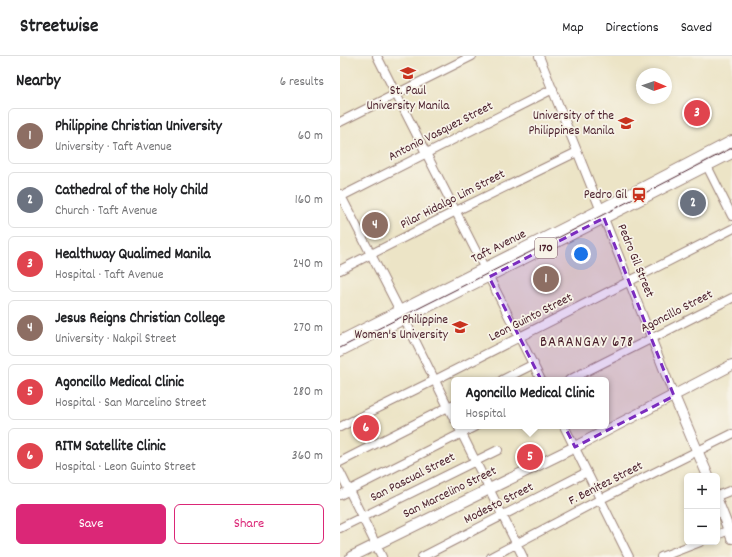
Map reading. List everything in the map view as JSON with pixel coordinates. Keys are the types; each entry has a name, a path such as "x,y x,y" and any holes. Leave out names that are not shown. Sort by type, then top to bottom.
{"main road":[{"name":"Taft Avenue","path":"340,341 402,315 487,273 602,214 732,141"},
{"name":"Taft Avenue","path":"602,214 732,153"},
{"name":"Taft Avenue","path":"340,351 402,315"},
{"name":"San Marcelino Street","path":"351,557 575,447 732,365"},
{"name":"Pedro Gil Street","path":"674,396 707,473"},
{"path":"720,508 730,534"}],"street":[{"path":"377,56 540,377"},
{"path":"340,122 472,56"},
{"name":"Pedro Gil Street","path":"539,56 674,396"},
{"name":"Antonio Vasquez Street","path":"340,196 553,89"},
{"name":"Pilar Hidalgo Lim Street","path":"340,270 577,152"},
{"path":"707,166 732,216"},
{"path":"340,196 435,380 451,405 340,462"},
{"name":"Leon Guinto Street","path":"340,427 732,229"},
{"name":"Agoncillo Street","path":"575,377 732,298"},
{"path":"508,377 534,364"},
{"path":"566,429 629,557"},
{"path":"340,495 350,491 459,430 523,557"},
{"name":"F. Benitez Street","path":"491,557 601,499 732,434"},
{"name":"San Pascual Street","path":"340,528 498,450"},
{"path":"340,472 382,557"},
{"name":"Modesto Street","path":"422,557 587,472"},
{"path":"720,495 732,490"},
{"path":"720,535 730,534"},
{"path":"661,557 692,545"}],"highlighted area":[{"path":"604,218 674,396 575,447 489,277"}],"tram line":[{"path":"340,348 732,148"}],"place":[{"name":"St. Paul University Manila","path":"408,73"},
{"name":"Healthway Qualimed Manila","path":"697,113"},
{"name":"University of the Philippines Manila","path":"626,123"},
{"name":"Pedro Gil","path":"639,195"},
{"name":"Cathedral of the Holy Child","path":"693,203"},
{"name":"Jesus Reigns Christian College","path":"375,225"},
{"name":"Philippine Christian University","path":"546,279"},
{"name":"Philippine Women's University","path":"460,327"},
{"name":"RITM Satellite Clinic","path":"366,428"},
{"name":"Agoncillo Medical Clinic","path":"530,457"}],"district":[{"name":"BARANGAY 678","path":"587,343"}]}
